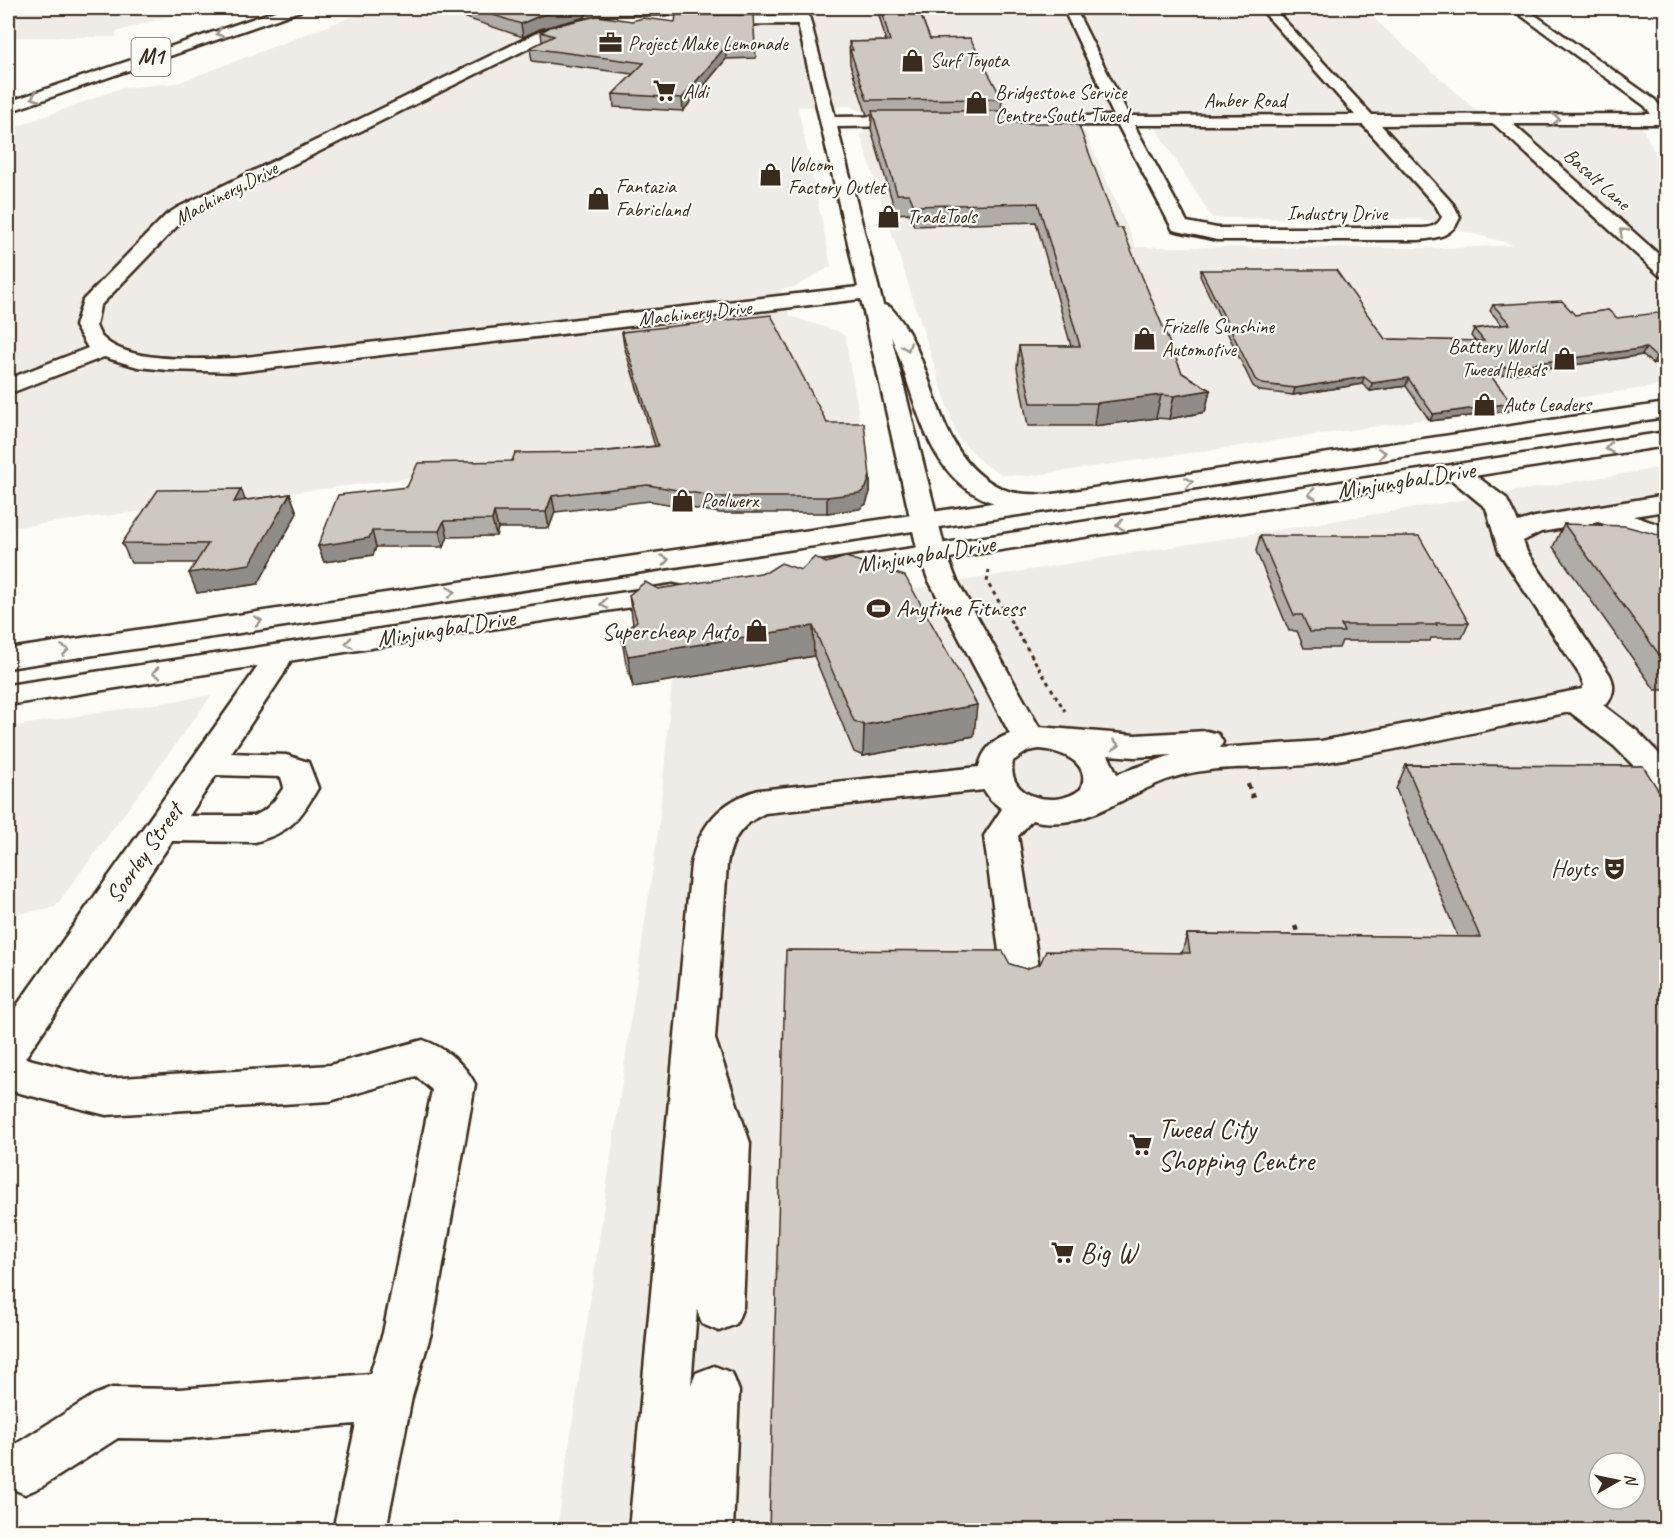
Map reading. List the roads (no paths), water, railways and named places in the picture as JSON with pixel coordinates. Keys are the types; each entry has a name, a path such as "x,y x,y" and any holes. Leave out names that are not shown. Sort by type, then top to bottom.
{"main road":[{"name":"M1","path":"60,74 259,8"},
{"name":"M1","path":"8,107 295,8"},
{"name":"Industry Drive","path":"1069,8 1124,121 1180,226 1217,234 1419,234 1443,230 1449,225 1451,217 1444,204 1266,8"},
{"path":"1516,8 1650,103 1665,121"},
{"name":"Machinery Drive","path":"872,297 237,365 180,365 149,362 116,355 88,335 85,314 90,304 172,219 546,34 572,26 601,21 802,14 872,297 932,553 942,579 1052,733"},
{"name":"Amber Road","path":"961,121 1498,119 1665,121"},
{"name":"Basalt Lane","path":"1498,119 1666,271"},
{"path":"829,122 938,121"},
{"path":"872,297 902,335 931,426 958,466 979,486 995,495 1012,500 1048,502"},
{"path":"8,387 105,349"},
{"name":"Minjungbal Drive","path":"8,658 1666,410"},
{"name":"Minjungbal Drive","path":"795,574 1666,439"},
{"path":"1364,744 1341,745 1267,738 1152,746 1052,733 1011,745 996,762 995,777 1009,797 1025,807 1057,812 1084,804 1148,774 1179,764 1257,756 1298,755 1364,744 1596,697 1599,689 1597,680 1513,552 1504,521 1500,465"},
{"path":"1455,472 1490,498 1504,521 1526,528 1666,503"},
{"path":"1598,514 1666,535"},
{"name":"Minjungbal Drive","path":"8,695 701,589"},
{"name":"Soorley Street","path":"8,1050 268,675 279,654"},
{"path":"1576,702 1618,729 1650,760 1666,785"},
{"path":"1052,733 1084,752 1091,758 1099,772 1100,779 1096,793 1084,804"},
{"path":"161,828 255,829 272,823 286,810 301,788 296,770 286,766 207,763"},
{"path":"655,1530 709,864 717,834 732,816 764,801 995,777"},
{"path":"1021,974 1001,836 1010,821 1025,807"},
{"path":"695,1032 729,1143 719,1307"},
{"path":"8,1072 106,1097 330,1083 423,1057 454,1084 407,1333 387,1398 360,1530"},
{"path":"706,1530 714,1391"},
{"path":"25,1468 112,1413 179,1414 387,1398"}],"place":[{"name":"Project Make Lemonade","path":"610,43"},
{"name":"Surf Toyota","path":"912,60"},
{"name":"Aldi","path":"665,91"},
{"name":"Bridgestone Service Centre South Tweed","path":"977,103"},
{"name":"Volcom Factory Outlet","path":"770,175"},
{"name":"Fantazia Fabricland","path":"598,198"},
{"name":"TradeTools","path":"889,216"},
{"name":"Frizelle Sunshine Automotive","path":"1144,338"},
{"name":"Battery World Tweed Heads","path":"1564,358"},
{"name":"Auto Leaders","path":"1485,404"},
{"name":"Poolwerx","path":"683,500"},
{"name":"Anytime Fitness","path":"878,608"},
{"name":"Supercheap Auto","path":"756,631"},
{"name":"Hoyts","path":"1615,868"},
{"name":"Tweed City Shopping Centre","path":"1140,1144"},
{"name":"Big W","path":"1062,1252"}]}
